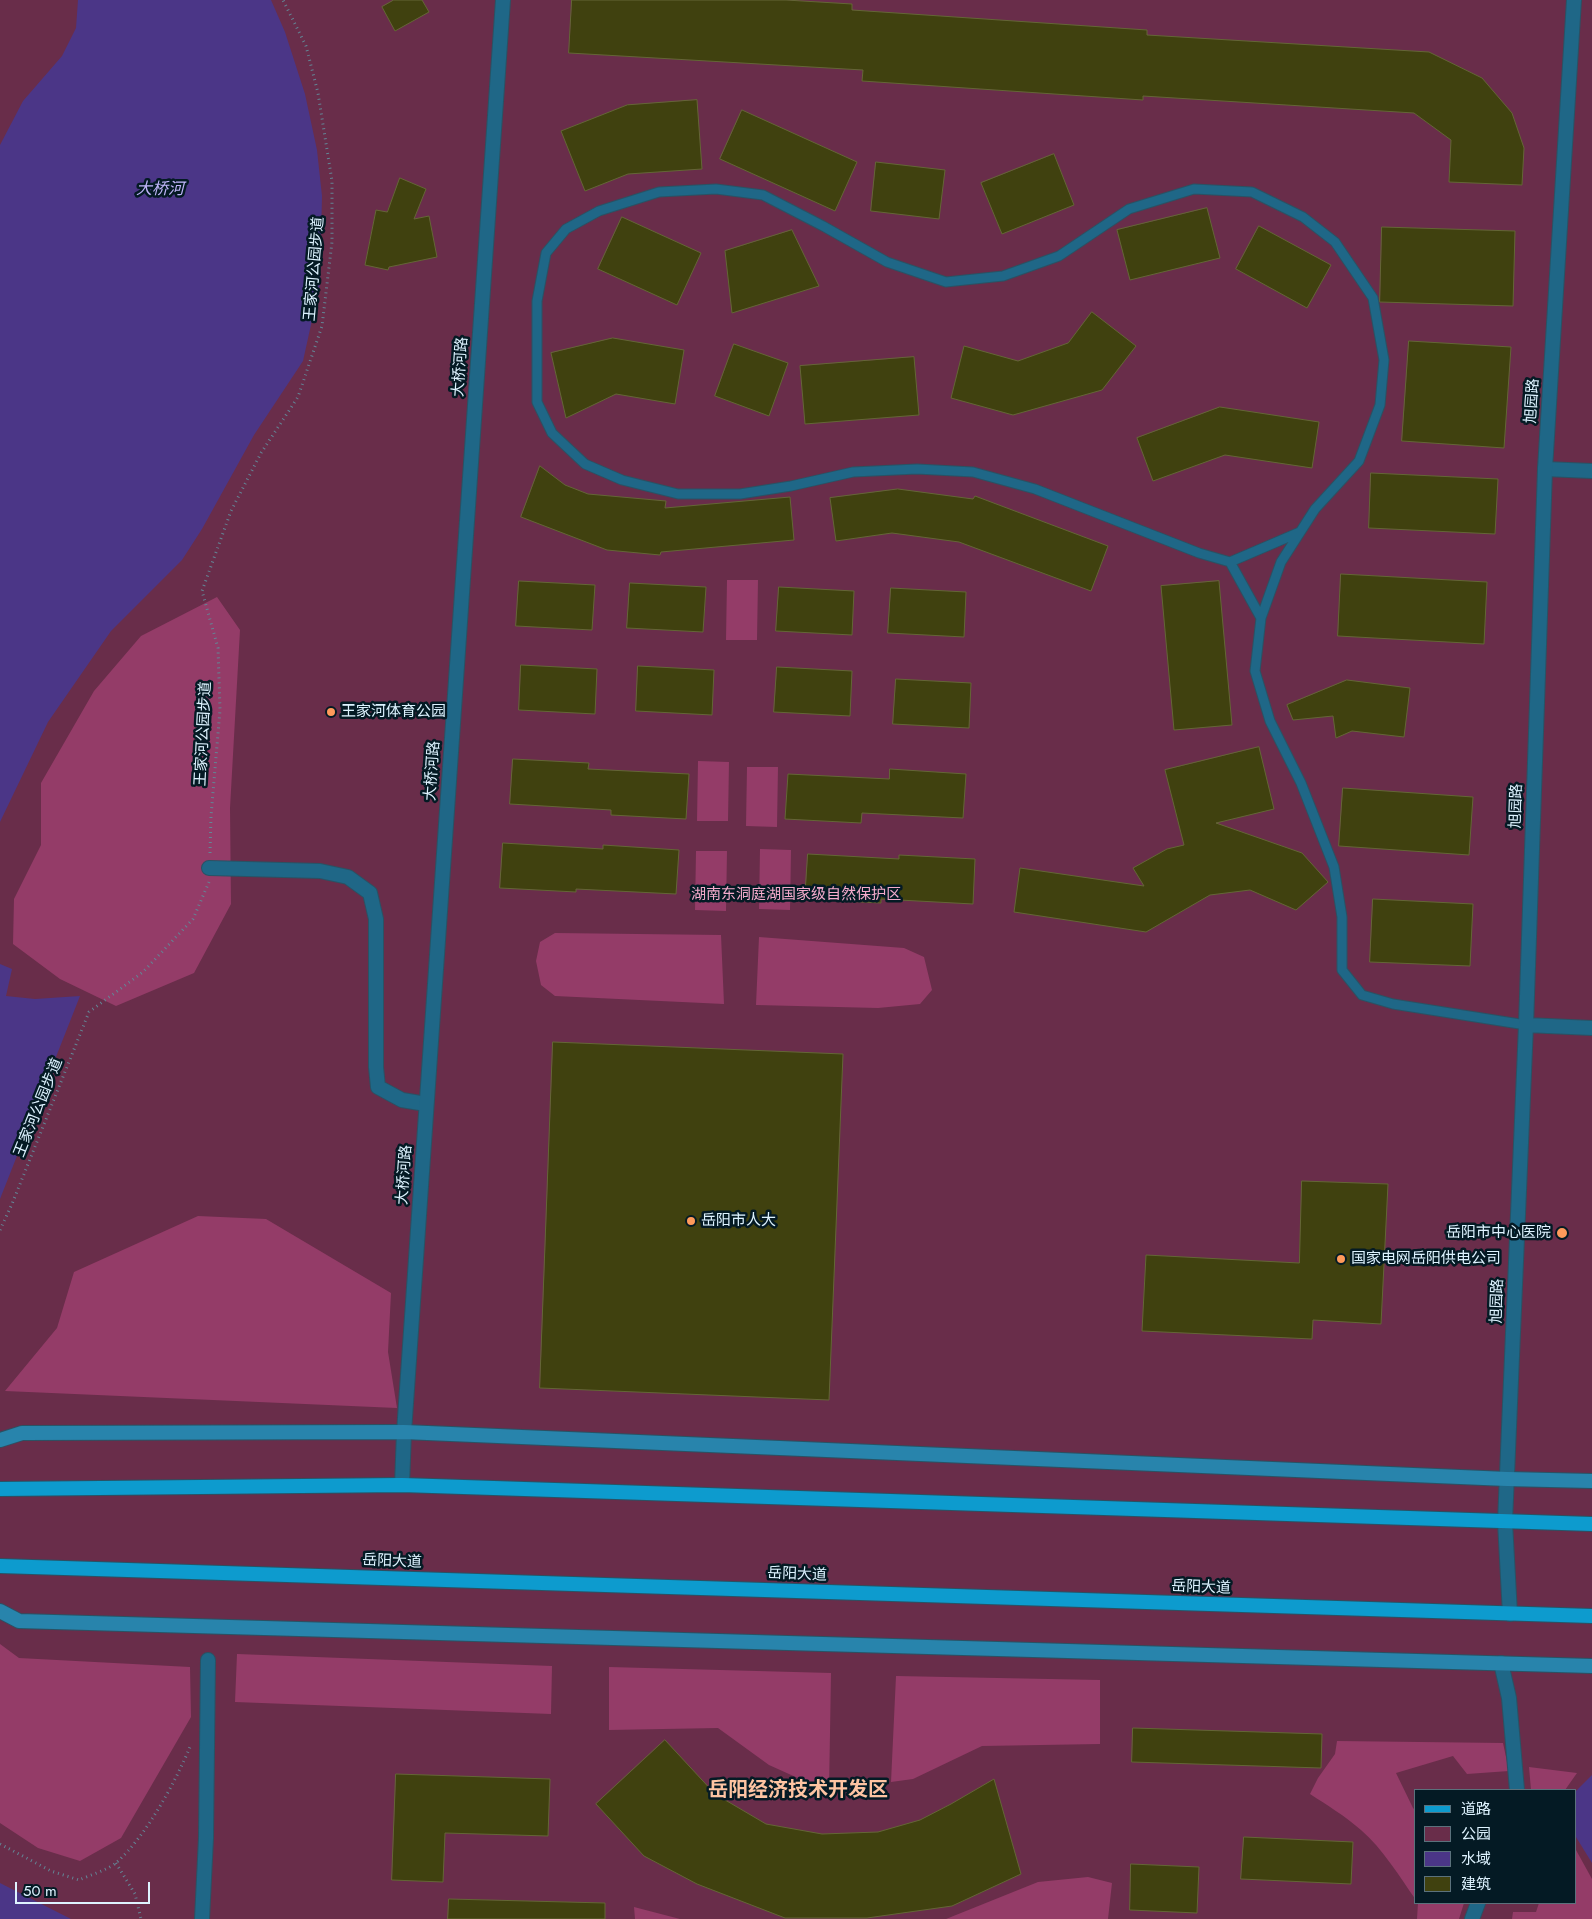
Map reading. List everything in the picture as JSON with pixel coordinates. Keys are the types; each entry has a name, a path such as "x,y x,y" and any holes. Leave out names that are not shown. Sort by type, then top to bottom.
{"main road":[{"path":"0,1440 22,1433 404,1432 1507,1479 1592,1481"},
{"path":"0,1488 402,1484 1592,1524"},
{"name":"岳阳大道","path":"0,1566 1592,1616"},
{"path":"0,1611 19,1621 1592,1666"}],"street":[{"name":"大桥河路","path":"402,1484 426,1104 503,0"},
{"name":"旭园路","path":"1510,1614 1505,1522 1526,1025 1545,469 1574,0"},
{"path":"1545,469 1592,471"},
{"path":"209,868 320,871 348,877 370,893 376,919 376,1067 378,1087 402,1100 426,1104"},
{"path":"1526,1025 1592,1028"},
{"path":"202,1919 206,1838 208,1660"},
{"path":"1501,1663 1509,1698 1517,1789"},
{"path":"1472,1919 1478,1904"}],"lane":[{"path":"1300,532 1230,562 1199,553 1035,489 974,472 917,469 852,472 791,486 740,494 678,494 622,480 585,464 552,433 537,402 537,301 546,253 566,228 599,211 659,192 716,189 762,195 887,262 946,282 1003,276 1059,256 1129,209 1194,189 1252,192 1303,217 1335,242 1373,298 1384,360 1380,405 1359,461 1315,508 1282,562 1261,618 1255,671 1270,721 1301,783 1334,867 1342,917 1342,970 1362,996 1393,1004 1526,1025"},
{"path":"1230,562 1261,618"}],"path":[{"name":"王家河公园步道","path":"0,1230 89,1012 143,972 193,919 209,883 211,816 220,710 218,648 202,591 231,511 262,453 298,397 322,326 332,242 332,181 318,92 306,46 283,0"},
{"path":"0,1844 51,1871 79,1880 116,1863 142,1836 182,1767 193,1740"},
{"path":"116,1863 135,1894 141,1919"}],"green space":[{"name":"湖南东洞庭湖国家级自然保护区","path":"0,0 1592,0 1592,1919 0,1919"}],"shaded area":[{"path":"727,580 758,580 757,640 726,640"},
{"path":"217,597 240,630 230,808 231,904 194,973 116,1006 60,979 13,944 14,899 41,845 41,783 94,691 141,636"},
{"path":"698,761 729,762 728,821 697,821"},
{"path":"747,767 778,767 777,827 746,826"},
{"path":"760,849 791,850 790,910 759,909"},
{"path":"696,851 727,851 726,911 695,910"},
{"path":"555,933 721,935 724,1004 555,996 541,985 536,961 540,942"},
{"path":"759,937 904,948 924,957 932,990 920,1004 878,1008 756,1005"},
{"path":"198,1216 266,1219 391,1293 388,1352 397,1408 5,1391 57,1328 74,1272"},
{"path":"0,1644 19,1658 190,1667 191,1717 121,1838 80,1861 38,1848 0,1823"},
{"path":"237,1654 552,1666 551,1714 235,1702"},
{"path":"609,1667 831,1673 829,1792 769,1765 718,1728 609,1730"},
{"path":"896,1676 1100,1680 1100,1744 982,1746 913,1779 891,1782"},
{"path":"1337,1741 1503,1743 1509,1771 1467,1774 1453,1756 1396,1773 1414,1809 1414,1897 1369,1837 1349,1820 1310,1794 1318,1778 1335,1754"},
{"path":"1529,1767 1577,1773 1566,1789 1531,1789"},
{"path":"1577,1852 1592,1879 1592,1919 1512,1919 1513,1912 1536,1912 1539,1904 1577,1904"},
{"path":"1088,1877 1112,1883 1108,1919 946,1919 1038,1882"},
{"path":"1418,1904 1464,1904 1459,1919 1417,1919"},
{"path":"634,1907 680,1919 635,1919"}],"water":[{"name":"大桥河","path":"78,0 271,0 285,32 305,94 317,150 322,196 320,284 303,361 254,435 202,529 182,560 111,631 48,722 0,822 0,145 23,101 62,56 76,28"},
{"path":"0,964 12,969 6,996 35,999 80,996 0,1199"},
{"path":"1592,1775 1592,1863 1577,1839 1577,1790"},
{"path":"0,1883 71,1919 0,1919"}],"building":[{"path":"394,0 422,0 429,12 395,31 382,7"},
{"path":"572,0 786,0 852,4 852,10 1147,30 1147,35 1429,52 1482,78 1512,113 1524,148 1522,185 1449,182 1451,140 1414,113 1143,96 1143,100 862,81 863,70 569,53"},
{"path":"697,100 702,169 628,174 585,191 561,131 627,105"},
{"path":"742,110 857,162 835,211 720,159"},
{"path":"1054,154 1074,205 1002,234 981,183"},
{"path":"876,162 945,170 939,219 871,211"},
{"path":"400,178 426,189 414,219 429,216 437,257 389,267 388,270 365,265 376,210 387,212"},
{"path":"1207,208 1220,258 1130,280 1117,230"},
{"path":"622,217 701,253 677,305 598,269"},
{"path":"1259,226 1331,265 1307,308 1236,269"},
{"path":"1382,227 1515,231 1513,306 1380,302"},
{"path":"792,230 819,286 732,313 725,251"},
{"path":"1092,312 1136,346 1102,390 1013,415 951,398 964,346 1018,361 1068,343"},
{"path":"613,338 684,350 675,404 616,394 566,418 551,353"},
{"path":"1409,341 1511,347 1504,448 1402,441"},
{"path":"734,344 788,363 769,416 715,396"},
{"path":"914,357 919,415 805,424 800,366"},
{"path":"1220,407 1319,422 1312,468 1225,455 1153,481 1137,438"},
{"path":"540,466 565,485 588,494 666,501 665,508 790,497 794,540 661,552 660,555 607,550 521,517"},
{"path":"1371,473 1498,479 1495,534 1369,528"},
{"path":"898,489 973,499 975,496 1108,546 1091,591 959,542 892,533 836,541 830,498"},
{"path":"1341,574 1487,582 1484,644 1338,636"},
{"path":"519,581 595,585 592,630 516,626"},
{"path":"1219,581 1232,725 1174,730 1161,586"},
{"path":"630,583 706,587 703,632 627,628"},
{"path":"779,587 854,591 852,635 776,631"},
{"path":"891,588 966,592 964,637 888,633"},
{"path":"521,665 597,669 595,714 519,710"},
{"path":"638,666 714,670 712,715 636,711"},
{"path":"777,667 852,671 850,716 774,712"},
{"path":"896,679 971,683 969,728 893,724"},
{"path":"1347,680 1410,688 1404,737 1352,731 1336,738 1333,716 1293,720 1287,705"},
{"path":"1259,747 1274,809 1216,823 1302,853 1328,882 1296,910 1250,890 1210,895 1146,932 1014,912 1020,868 1144,886 1133,868 1167,849 1184,845 1165,770"},
{"path":"513,759 589,763 588,769 689,774 686,819 611,815 611,810 510,804"},
{"path":"890,769 966,774 963,818 862,813 861,823 785,819 788,774 889,779"},
{"path":"1343,788 1473,797 1469,855 1339,846"},
{"path":"503,843 603,849 603,845 679,850 676,894 576,889 576,892 500,888"},
{"path":"808,854 899,859 899,855 975,859 973,904 881,899 881,903 805,899"},
{"path":"1373,899 1473,904 1470,966 1370,962"},
{"name":"岳阳市人大","path":"553,1042 843,1054 829,1400 540,1388"},
{"name":"国家电网岳阳供电公司","path":"1302,1181 1388,1184 1381,1324 1313,1320 1312,1339 1142,1331 1146,1255 1299,1263"},
{"path":"1133,1728 1322,1734 1321,1768 1132,1762"},
{"path":"665,1740 715,1794 766,1824 822,1834 878,1832 920,1820 994,1779 1021,1874 952,1906 867,1918 785,1918 697,1884 644,1856 596,1804"},
{"path":"396,1774 550,1779 548,1836 445,1833 443,1882 392,1880"},
{"path":"1244,1837 1353,1842 1351,1884 1241,1879"},
{"path":"1131,1864 1199,1867 1197,1913 1130,1910"},
{"path":"449,1899 605,1903 605,1919 448,1919"}],"place":[{"name":"王家河体育公园","path":"331,712"},
{"name":"岳阳市人大","path":"691,1221"},
{"name":"岳阳市中心医院","path":"1562,1233"},
{"name":"国家电网岳阳供电公司","path":"1341,1259"}],"district":[{"name":"岳阳经济技术开发区","path":"798,1791"}]}
